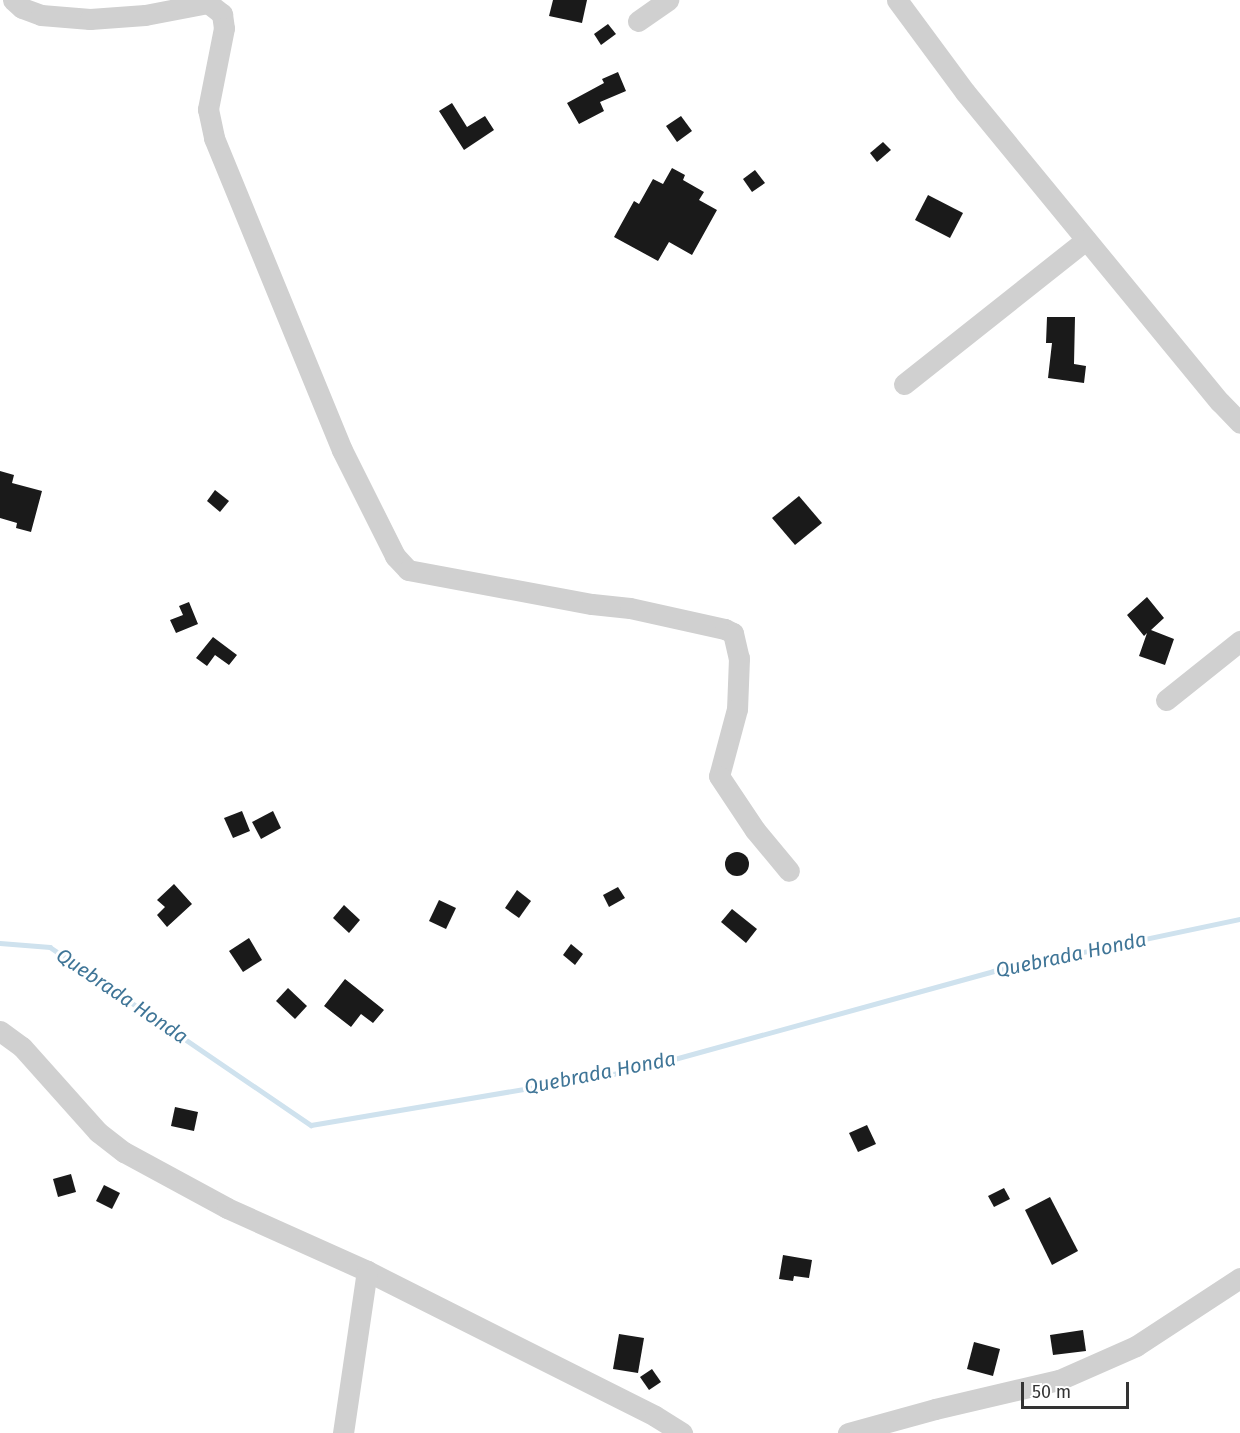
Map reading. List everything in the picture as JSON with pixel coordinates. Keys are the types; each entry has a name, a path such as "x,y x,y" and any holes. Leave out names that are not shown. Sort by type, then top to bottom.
{"street":[{"path":"13,0 22,8 41,15 90,19 145,15 208,3 222,14 224,28 208,109 214,138 342,450 395,556 408,570 592,604 630,608 733,633 739,658 737,709 719,776 755,830 789,871"},
{"path":"638,21 668,0"},
{"path":"897,0 965,92 1240,423"},
{"path":"904,384 1086,240"},
{"path":"1166,700 1240,641"},
{"path":"0,1031 22,1047 98,1132 124,1152 227,1208 367,1271 655,1416 682,1433"},
{"path":"343,1433 367,1271"},
{"path":"848,1433 935,1409 1059,1380 1136,1346 1240,1278"}],"building":[{"path":"553,0 587,0 582,23 549,16"},
{"path":"608,24 616,34 601,45 594,34"},
{"path":"618,72 626,91 600,102 604,111 579,124 567,103 604,83 602,79"},
{"path":"452,103 467,127 485,116 494,130 464,150 439,111"},
{"path":"681,116 692,131 677,142 666,126"},
{"path":"883,142 891,150 877,162 870,153"},
{"path":"672,168 685,175 683,180 704,192 699,200 717,210 692,255 669,242 658,261 614,237 634,201 639,204 653,179 663,184"},
{"path":"755,170 765,183 752,192 743,179"},
{"path":"928,195 963,213 950,238 915,220"},
{"path":"1047,317 1075,317 1074,364 1086,366 1084,383 1048,378 1052,343 1046,343"},
{"path":"0,471 14,475 12,483 42,491 31,532 16,528 17,523 0,518"},
{"path":"215,490 229,501 220,512 207,501"},
{"path":"799,496 822,523 795,545 772,518"},
{"path":"1147,597 1164,618 1151,630 1174,639 1165,665 1139,656 1147,633 1144,636 1127,615"},
{"path":"189,602 198,624 176,633 170,620 183,615 179,606"},
{"path":"213,637 237,655 229,665 215,655 207,666 196,658"},
{"path":"242,811 250,831 233,838 224,818"},
{"path":"273,811 281,828 261,839 252,822"},
{"path":"732,852 742,852 749,859 749,869 742,876 732,876 725,869 725,859"},
{"path":"174,884 192,904 167,927 157,915 165,907 157,900"},
{"path":"618,887 625,898 609,907 603,895"},
{"path":"517,890 531,901 519,918 505,908"},
{"path":"439,900 456,908 446,929 429,921"},
{"path":"344,905 360,920 349,933 333,918"},
{"path":"732,909 757,929 746,943 721,922"},
{"path":"249,938 262,960 243,972 229,951"},
{"path":"571,944 583,954 575,965 563,955"},
{"path":"345,979 384,1010 373,1023 361,1014 351,1027 324,1006"},
{"path":"288,988 307,1006 295,1019 276,1001"},
{"path":"175,1107 198,1112 194,1131 171,1126"},
{"path":"867,1125 876,1144 858,1152 849,1133"},
{"path":"71,1174 76,1192 58,1197 53,1179"},
{"path":"104,1185 120,1193 112,1209 96,1201"},
{"path":"1004,1188 1010,1199 994,1207 988,1196"},
{"path":"1050,1197 1078,1251 1052,1265 1025,1210"},
{"path":"783,1255 812,1260 809,1278 794,1276 793,1281 779,1279"},
{"path":"1083,1330 1086,1351 1053,1355 1050,1335"},
{"path":"619,1334 644,1338 638,1373 613,1369"},
{"path":"974,1342 1000,1349 993,1376 967,1369"},
{"path":"652,1369 661,1382 649,1390 640,1377"}],"waterway":[{"name":"Quebrada Honda","path":"0,943 50,947 311,1125 631,1071 993,971 1240,919"}]}
